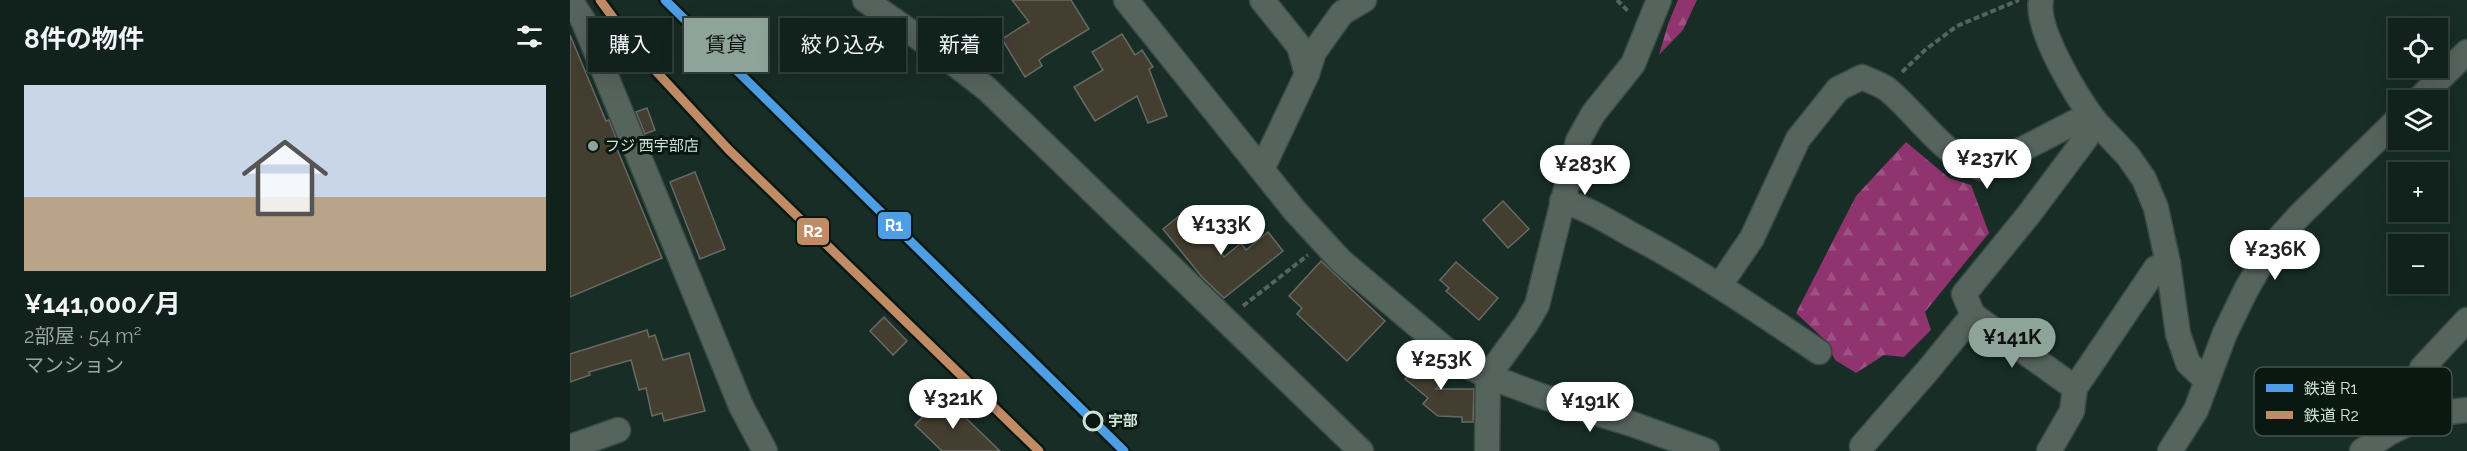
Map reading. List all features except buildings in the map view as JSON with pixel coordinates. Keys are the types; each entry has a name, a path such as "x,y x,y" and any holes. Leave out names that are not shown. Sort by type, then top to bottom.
{"street":[{"path":"570,0 587,30 741,406 765,451"},
{"path":"865,0 987,89 1361,451"},
{"path":"1126,0 1295,212 1341,261 1463,364 1488,376 1707,451"},
{"path":"1262,0 1299,46 1307,74"},
{"path":"1262,169 1307,74 1314,52 1342,13 1364,0"},
{"path":"1487,451 1488,376 1537,305 1578,141 1593,114 1633,64 1659,0"},
{"path":"2041,0 2040,18 2073,91 2095,121 2128,156 2144,179 2156,208 2168,263 2178,334 2188,363 2206,380"},
{"path":"2428,90 2467,52"},
{"path":"1720,285 1752,238 1798,139 1838,89 1862,77 1886,88 1954,152 1973,166 1984,169 2074,122 2095,121"},
{"path":"2075,388 1973,315 1964,294 2065,166 2086,138 2095,121"},
{"path":"2170,451 2196,410 2206,380 2246,290 2270,248 2388,129"},
{"path":"1562,201 1578,206 1656,247 1720,285 1819,352"},
{"path":"2049,451 2072,411 2075,388 2156,268 2168,263"},
{"path":"1862,446 1973,315"},
{"path":"2423,367 2467,320"},
{"path":"2452,412 2467,410"},
{"path":"576,451 573,446 618,430"},
{"path":"2362,451 2384,436"}],"path":[{"path":"1886,88 1925,50 1957,26 2020,0"},
{"path":"1226,320 1324,243"}],"green space":[{"path":"1678,0 1697,0 1683,30 1659,55 1668,24"},
{"path":"1906,142 1949,178 1971,185 1989,233 1925,312 1931,330 1904,357 1884,355 1856,373 1835,360 1826,341 1796,313 1856,196"}],"railway":[{"path":"600,0 640,54 729,150 1039,451"}],"rail line":[{"name":"R2","path":"600,0 640,54 729,150 1039,451"},
{"name":"R1","path":"665,0 1124,451"}],"place":[{"name":"フジ 西宇部店","path":"593,146"},
{"name":"宇部","path":"1093,421"}]}
